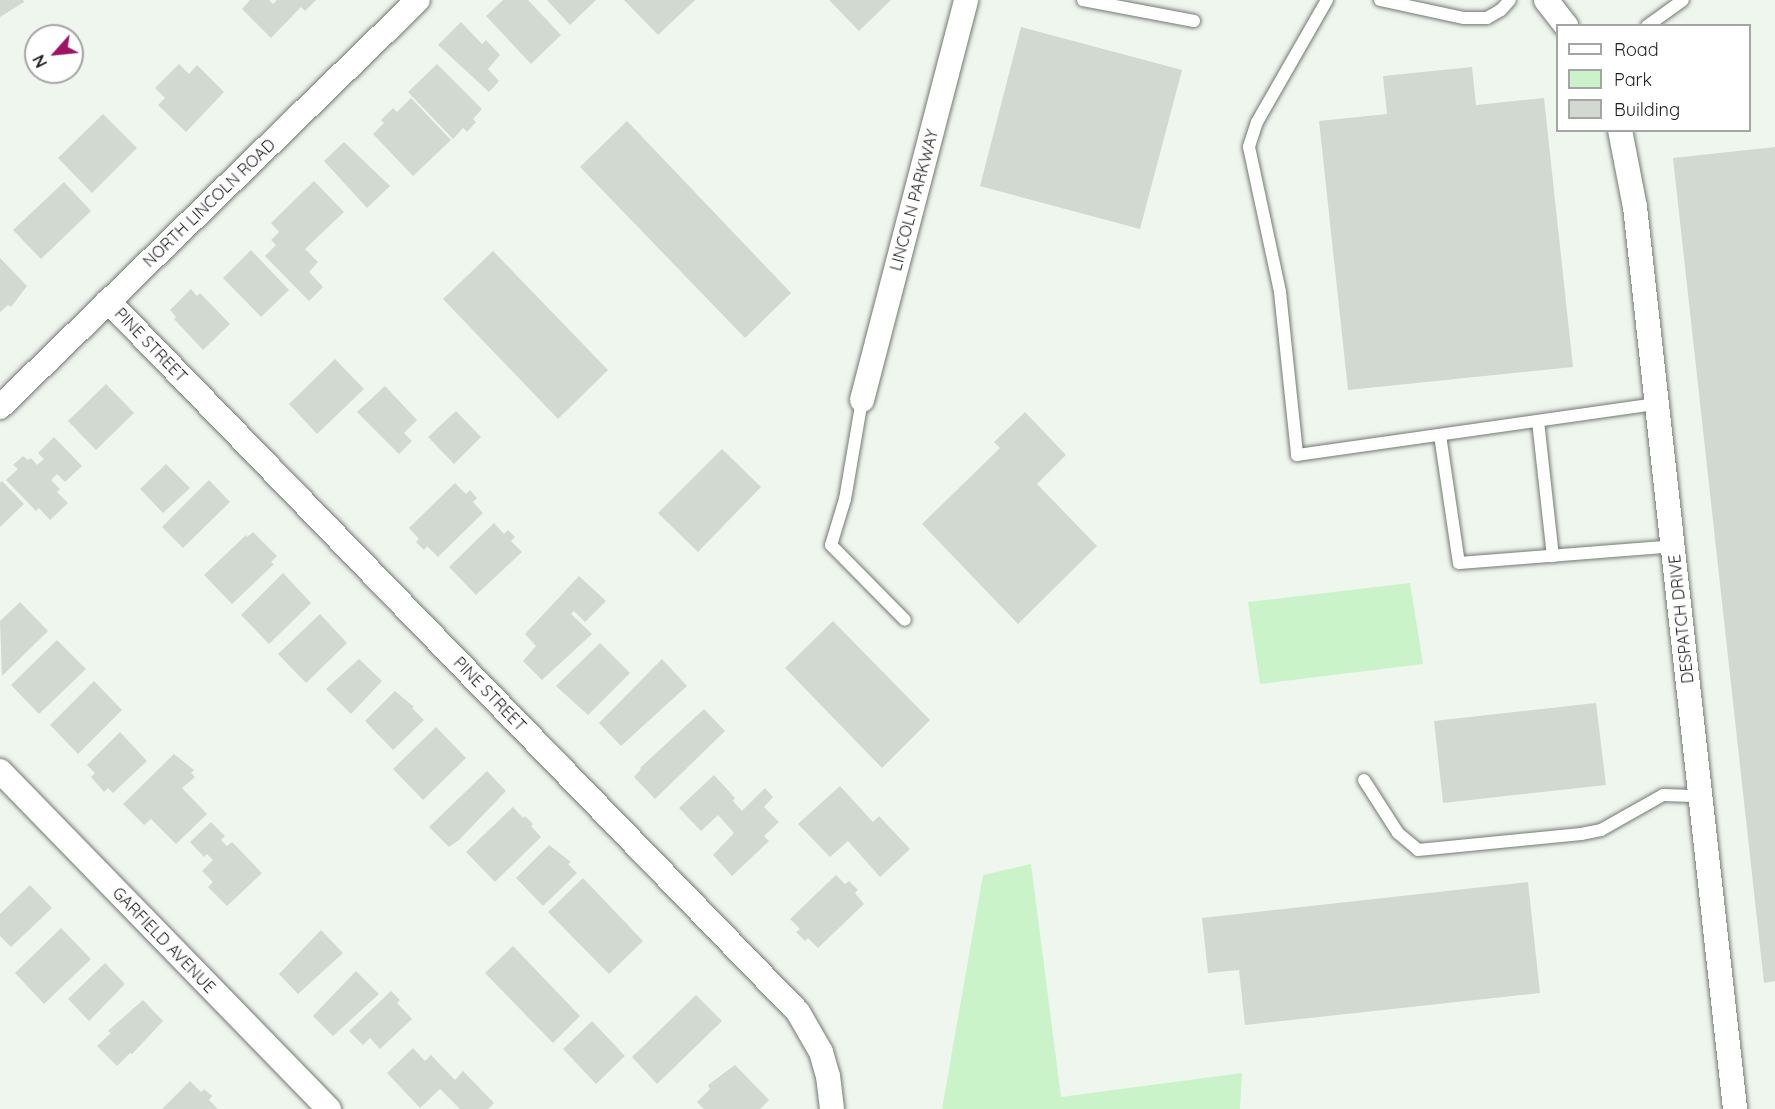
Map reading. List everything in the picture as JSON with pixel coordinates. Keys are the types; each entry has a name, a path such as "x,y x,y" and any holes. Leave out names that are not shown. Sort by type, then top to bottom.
{"street":[{"name":"NORTH LINCOLN ROAD","path":"0,408 418,0"},
{"name":"LINCOLN PARKWAY","path":"862,400 966,0"},
{"path":"1546,0 1564,24"},
{"name":"DESPATCH DRIVE","path":"1620,132 1635,207 1735,1109"},
{"name":"PINE STREET","path":"108,301 798,1012 821,1052 830,1084 832,1109"},
{"name":"GARFIELD AVENUE","path":"0,771 329,1109"}],"lane":[{"path":"1083,0 1194,21"},
{"path":"1328,0 1257,122 1249,147 1280,292 1297,455 1657,404"},
{"path":"1380,0 1464,18 1487,18 1501,10 1510,0"},
{"path":"1650,24 1683,0"},
{"path":"862,400 845,499 831,545 905,620"},
{"path":"1538,421 1553,556"},
{"path":"1440,435 1459,563 1673,546"},
{"path":"1364,780 1392,824 1418,850 1581,834 1600,830 1664,795 1701,796"}],"green space":[{"path":"1410,583 1423,664 1260,684 1248,602"},
{"path":"1031,864 1061,1097 1242,1073 1240,1109 942,1109 983,875"}],"building":[{"path":"0,0 23,0 24,2 0,17"},
{"path":"250,0 269,0 273,4 277,0 316,0 305,11 301,7 271,38 242,9"},
{"path":"503,0 528,0 561,35 531,64 486,16"},
{"path":"547,0 596,0 570,25"},
{"path":"624,0 695,0 658,35"},
{"path":"829,0 891,0 859,31"},
{"path":"461,22 482,44 486,40 500,55 488,69 499,81 489,92 438,45"},
{"path":"1021,27 1182,70 1140,229 980,186"},
{"path":"179,64 189,74 197,65 224,92 186,132 158,105 165,98 155,88"},
{"path":"437,64 482,109 473,119 476,122 467,132 463,128 453,139 408,92"},
{"path":"1472,67 1476,105 1544,98 1573,367 1348,390 1319,121 1387,114 1383,76"},
{"path":"411,98 451,140 413,176 373,134 384,123 381,120 393,108 397,112"},
{"path":"103,114 137,148 92,193 58,158"},
{"path":"627,121 791,293 745,338 580,167"},
{"path":"344,142 390,186 367,208 324,161"},
{"path":"1775,147 1775,981 1764,983 1673,158"},
{"path":"314,181 344,212 305,249 318,262 309,272 323,287 309,301 265,256 276,245 271,240 279,232 271,223"},
{"path":"64,182 91,211 41,259 13,230"},
{"path":"251,250 289,290 261,317 223,278"},
{"path":"493,251 608,370 558,419 443,299"},
{"path":"0,258 27,286 11,307 8,305 0,312"},
{"path":"191,289 197,296 200,293 230,324 203,350 174,319 176,317 170,310"},
{"path":"335,359 364,389 317,434 289,404"},
{"path":"106,384 134,413 96,450 68,421"},
{"path":"385,386 417,420 404,433 412,441 399,454 357,412"},
{"path":"456,411 481,437 454,464 428,437"},
{"path":"1025,412 1066,455 1037,484 1097,546 1018,624 922,524 1000,448 994,442"},
{"path":"54,437 82,466 65,482 57,474 51,480 60,489 57,492 68,503 50,520 39,508 36,511 6,480 18,469 13,465 23,456 28,460 31,458 37,465 44,459 38,453"},
{"path":"722,449 761,487 698,552 658,513"},
{"path":"166,464 190,488 163,513 140,489"},
{"path":"209,480 230,502 183,548 162,527"},
{"path":"2,481 24,504 0,527 0,483"},
{"path":"455,483 466,494 470,490 477,498 473,502 483,513 438,557 427,546 424,550 416,542 419,539 409,528"},
{"path":"494,523 504,534 508,530 515,537 511,541 522,552 476,595 449,567"},
{"path":"253,532 277,556 271,562 274,564 232,604 204,575 246,535 247,537"},
{"path":"283,573 311,603 269,644 241,615"},
{"path":"579,576 606,601 585,622 574,611 571,614 592,634 542,680 523,661 536,646 525,634"},
{"path":"20,602 48,631 2,676 0,621"},
{"path":"320,614 347,643 306,683 278,654"},
{"path":"833,621 930,720 882,768 785,668"},
{"path":"57,640 86,669 39,714 11,685"},
{"path":"600,643 630,673 588,715 556,686"},
{"path":"359,659 382,681 351,714 326,689"},
{"path":"662,659 687,686 621,746 599,723"},
{"path":"94,681 122,710 78,754 50,725"},
{"path":"395,691 414,707 412,708 424,720 393,750 365,721"},
{"path":"1596,703 1606,785 1443,803 1434,721"},
{"path":"704,709 725,731 655,799 634,777 640,768"},
{"path":"436,727 466,758 423,800 393,769"},
{"path":"120,732 147,761 113,793 108,788 104,792 91,777 95,773 87,765"},
{"path":"174,754 194,770 191,773 195,777 182,788 207,814 176,844 151,819 144,825 123,804"},
{"path":"487,771 506,791 459,840 449,847 429,827"},
{"path":"714,775 735,798 733,801 742,811 765,788 773,797 764,807 779,822 764,836 769,841 732,876 713,855 734,833 718,815 701,831 679,808"},
{"path":"840,786 873,822 879,816 910,849 880,877 848,841 830,857 798,824"},
{"path":"513,807 523,818 525,816 533,824 531,826 541,837 495,882 466,852"},
{"path":"211,822 225,836 221,840 227,846 232,842 262,873 227,906 208,887 213,882 202,871 213,860 207,854 204,857 190,842"},
{"path":"549,845 571,862 568,864 577,873 543,906 516,878"},
{"path":"836,875 845,884 849,881 858,890 855,893 864,904 818,948 808,938 805,941 796,932 800,929 790,919"},
{"path":"583,878 643,941 609,974 548,912"},
{"path":"1528,882 1540,993 1245,1025 1239,970 1208,973 1202,918"},
{"path":"30,885 52,908 11,947 0,936 0,914"},
{"path":"61,928 91,959 44,1004 15,973"},
{"path":"321,930 343,953 298,994 279,974"},
{"path":"513,946 580,1016 553,1043 485,973"},
{"path":"105,963 125,984 89,1021 68,999"},
{"path":"356,971 379,994 333,1036 313,1016"},
{"path":"391,991 400,1000 397,1003 412,1019 380,1049 370,1038 363,1045 349,1031"},
{"path":"696,995 722,1021 657,1084 632,1057"},
{"path":"143,1000 163,1021 132,1054 130,1053 117,1066 97,1046 111,1033 108,1031"},
{"path":"592,1021 625,1056 596,1084 563,1049"},
{"path":"413,1048 425,1061 431,1055 455,1080 463,1071 494,1103 488,1109 460,1109 440,1089 420,1108 387,1073"},
{"path":"735,1065 769,1100 760,1109 704,1109 697,1102 710,1089 708,1085"},
{"path":"190,1081 201,1092 204,1089 212,1096 209,1100 218,1109 162,1109"}]}
